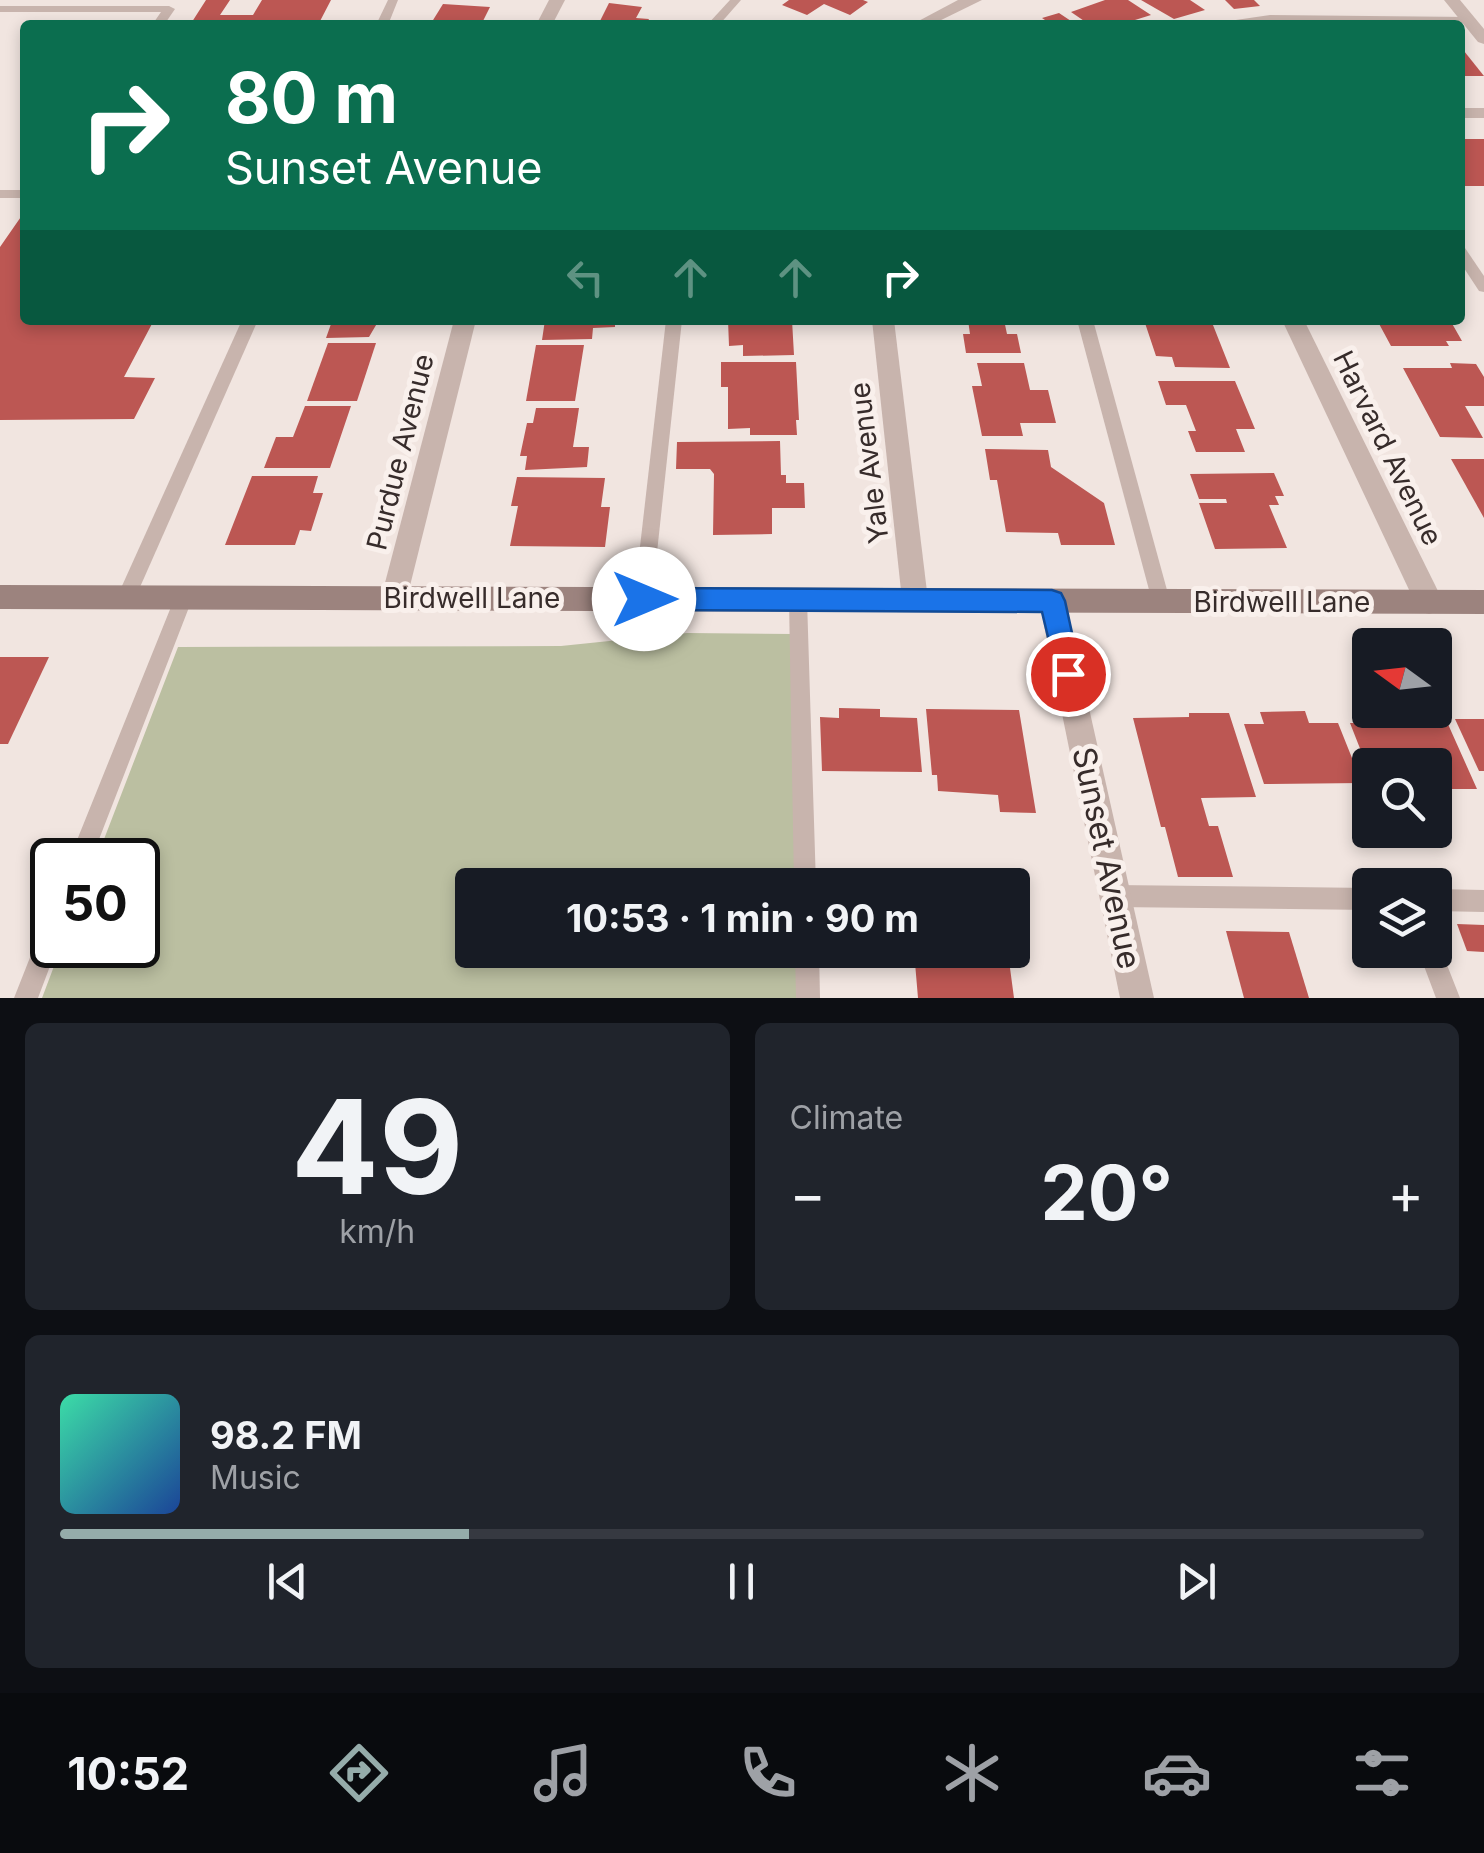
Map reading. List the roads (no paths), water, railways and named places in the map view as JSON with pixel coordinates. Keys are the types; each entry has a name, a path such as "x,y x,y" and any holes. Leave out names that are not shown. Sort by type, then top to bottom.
{"main road":[{"name":"Birdwell Lane","path":"0,597 1484,602"}],"street":[{"path":"928,20 974,0"},
{"path":"1452,0 1484,39"},
{"name":"Purdue Avenue","path":"394,598 464,325"},
{"name":"Yale Avenue","path":"884,325 915,600"},
{"name":"Harvard Avenue","path":"1296,325 1429,602"},
{"name":"Sunset Avenue","path":"1052,601 1137,998"}],"lane":[{"path":"718,20 736,0"},
{"path":"0,9 169,9 161,20"},
{"path":"1256,20 1468,20"},
{"path":"1465,258 1484,287"},
{"path":"126,597 248,325"},
{"path":"644,599 673,325"},
{"path":"1086,325 1161,601"},
{"path":"89,838 184,597"},
{"path":"798,600 805,868"},
{"path":"1115,896 1352,899"},
{"path":"1452,900 1484,900"},
{"path":"26,998 37,968"},
{"path":"807,968 808,998"},
{"path":"1437,968 1448,998"}]}
